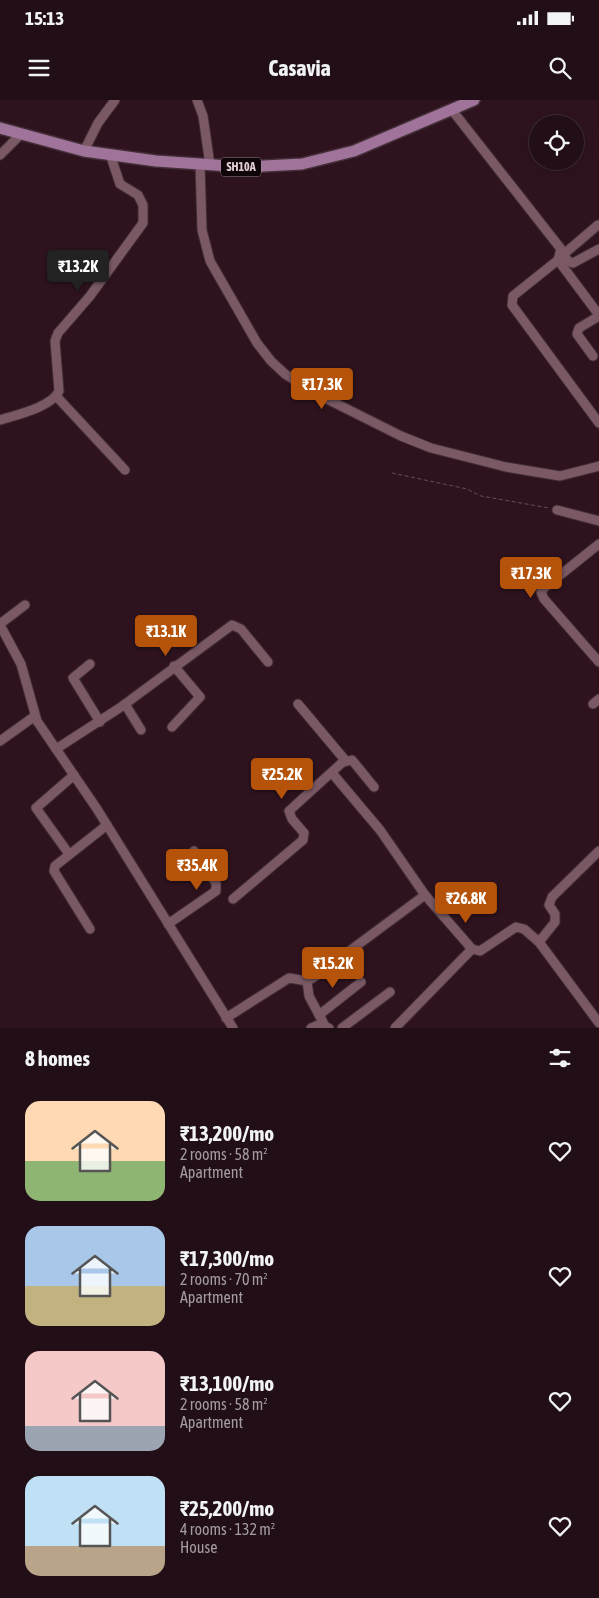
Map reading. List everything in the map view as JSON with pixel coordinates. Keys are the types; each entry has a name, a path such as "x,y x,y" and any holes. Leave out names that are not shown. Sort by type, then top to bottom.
{"main road":[{"name":"SH10A","path":"0,128 84,151 205,165 244,167 302,164 354,151 452,110 461,102 474,100"}],"street":[{"path":"84,151 98,123 115,100"},
{"path":"197,100 202,116 205,165 202,230 210,261 257,343 271,361 285,374 314,393 401,436 431,448 506,466 560,476 599,466"},
{"path":"452,110 561,255 599,315 579,328 577,332 578,337 593,356"},
{"path":"0,155 22,134"},
{"path":"0,420 49,403 57,397 59,392 55,341 58,333 90,296 131,241 145,217 144,205 138,195 120,184 110,154"},
{"path":"598,225 516,292 512,298 512,305 599,423"},
{"path":"561,255 573,263 599,249"},
{"path":"57,397 125,470"},
{"path":"557,510 599,521"},
{"path":"599,544 541,592 544,599 599,662"},
{"path":"25,605 0,624 21,664 35,716 107,825 233,1028"},
{"path":"56,750 100,722 232,625 241,629 268,662"},
{"path":"90,664 73,678 100,722"},
{"path":"172,727 200,697 174,666"},
{"path":"124,704 141,730"},
{"path":"304,708 328,733 344,757 344,762"},
{"path":"0,741 35,716"},
{"path":"233,899 291,845 305,836 288,815 289,811 344,762 352,760 374,787"},
{"path":"332,773 380,830 425,895 472,949 480,951 516,927 524,929 539,942 599,1023"},
{"path":"69,854 36,808 74,774"},
{"path":"90,929 54,871 57,863 107,825"},
{"path":"539,942 555,922 555,914 549,904 552,897 599,851"},
{"path":"168,924 216,891 216,884 194,852"},
{"path":"226,1018 289,978 307,981 374,935 425,895"},
{"path":"395,1028 472,949"},
{"path":"307,981 309,996 327,1026 310,1028"},
{"path":"319,1015 361,982"},
{"path":"342,1028 390,992"}],"path":[{"path":"392,473 467,489 482,496 557,510"}]}
